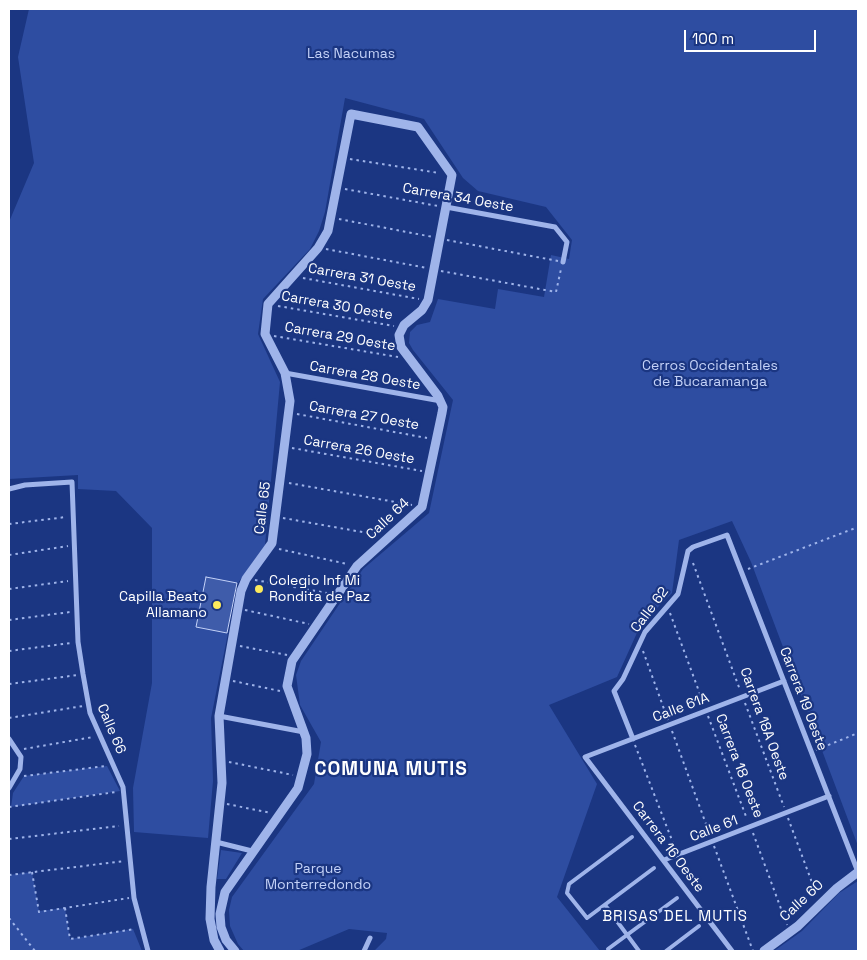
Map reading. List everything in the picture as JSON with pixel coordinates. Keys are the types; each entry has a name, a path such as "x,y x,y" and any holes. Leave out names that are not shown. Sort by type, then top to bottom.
{"street":[{"path":"265,334 268,304 318,248 328,231 338,188 351,114 418,127 452,175 428,300 422,310 403,327 399,341 441,401"},
{"name":"Carrera 34 Oeste","path":"446,207 555,227 567,242 563,262"},
{"name":"Calle 65","path":"220,951 211,930 211,887 220,803 219,716 237,609 246,579 270,548 276,516 290,395 285,373 265,334"},
{"name":"Carrera 28 Oeste","path":"285,373 441,401"},
{"name":"Calle 64","path":"227,887 298,788 302,777 308,747 289,693 288,682 294,656 357,566 422,507 431,472 442,413 441,401"},
{"name":"Calle 66","path":"9,489 25,485 72,482 78,642 82,674 88,705 124,791 134,898 140,928 148,951"},
{"name":"Carrera 19 Oeste","path":"688,551 693,547 728,535 858,872"},
{"name":"Calle 62","path":"632,739 614,691 623,679 640,642 652,622 668,608 678,594 688,551"},
{"name":"Calle 61A","path":"585,757 784,681"},
{"path":"219,716 304,732"},
{"path":"9,739 21,757 21,764 16,777 9,788"},
{"name":"Carrera 16 Oeste","path":"585,757 732,951"},
{"name":"Calle 61","path":"664,860 829,796"},
{"path":"216,842 252,851"},
{"name":"Calle 60","path":"764,951 790,932 837,888 858,872"},
{"path":"211,887 218,885 227,887 221,905 220,921 226,940 234,951"},
{"path":"364,951 370,938"}],"lane":[{"path":"632,837 569,884 567,893 587,918 654,868"},
{"path":"608,948 676,898"},
{"path":"605,905 640,951"},
{"path":"666,951 699,926"}],"path":[{"path":"343,157 452,175"},
{"name":"Carrera 34 Oeste","path":"338,188 446,207"},
{"path":"556,292 563,262"},
{"name":"Carrera 31 Oeste","path":"293,276 428,300"},
{"name":"Carrera 30 Oeste","path":"268,304 403,327"},
{"name":"Carrera 29 Oeste","path":"265,334 411,360"},
{"name":"Carrera 27 Oeste","path":"288,413 437,439"},
{"name":"Carrera 26 Oeste","path":"284,446 431,472"},
{"path":"280,481 422,507"},
{"path":"9,524 74,516"},
{"path":"276,516 390,537"},
{"path":"742,572 858,527"},
{"path":"9,555 74,545"},
{"path":"270,548 357,566"},
{"name":"Carrera 18A Oeste","path":"688,551 820,904"},
{"path":"246,579 337,595"},
{"path":"9,589 76,580"},
{"name":"Carrera 18 Oeste","path":"668,608 790,932"},
{"path":"237,609 316,625"},
{"path":"9,620 77,611"},
{"path":"9,652 78,642"},
{"path":"640,642 753,951"},
{"path":"231,644 294,656"},
{"path":"9,684 82,674"},
{"path":"225,679 289,693"},
{"path":"9,718 88,705"},
{"path":"812,752 858,733"},
{"path":"17,750 100,736"},
{"path":"632,739 678,855"},
{"path":"221,760 302,777"},
{"path":"16,777 114,765"},
{"path":"9,807 124,791"},
{"path":"220,803 279,814"},
{"path":"9,839 127,825"},
{"path":"9,875 130,860"},
{"path":"32,872 39,912 134,898"},
{"path":"64,908 70,939 140,928"},
{"path":"9,918 35,951"}],"green space":[{"name":"Cerros Occidentales de Bucaramanga","path":"29,9 858,9 858,846 751,562 732,521 679,540 672,593 641,624 617,677 549,705 597,784 557,897 600,951 374,951 386,939 387,933 349,929 297,951 244,951 238,944 230,926 229,910 232,897 314,784 321,742 300,705 296,675 301,661 363,569 429,513 453,400 413,350 409,343 410,332 417,325 430,322 438,299 495,309 498,289 544,297 551,255 569,259 572,240 546,207 478,191 463,178 424,119 345,98 325,212 319,231 310,249 263,299 258,334 280,382 265,545 238,583 206,578 197,627 228,633 211,718 213,781 208,838 134,832 133,788 152,683 152,528 116,491 78,489 78,475 9,479 9,222 34,163 18,57"},
{"path":"107,766 120,791 11,807 13,793 24,776"},
{"path":"221,850 242,853 226,879 217,879"},
{"path":"32,872 39,911 65,908 70,939 133,929 142,951 9,951 9,875"},
{"path":"858,881 858,951 774,951 802,931 839,893"}],"building":[{"name":"Capilla Beato Allamano","path":"206,577 237,583 227,633 196,627"}],"place":[{"name":"Colegio Inf Mi Rondita de Paz","path":"259,589"},
{"name":"Capilla Beato Allamano","path":"217,605"}],"district":[{"name":"COMUNA MUTIS","path":"391,770"},
{"name":"BRISAS DEL MUTIS","path":"675,917"}],"park label":[{"name":"Las Nacumas","path":"351,54"},
{"name":"Parque Monterredondo","path":"318,878"}]}
